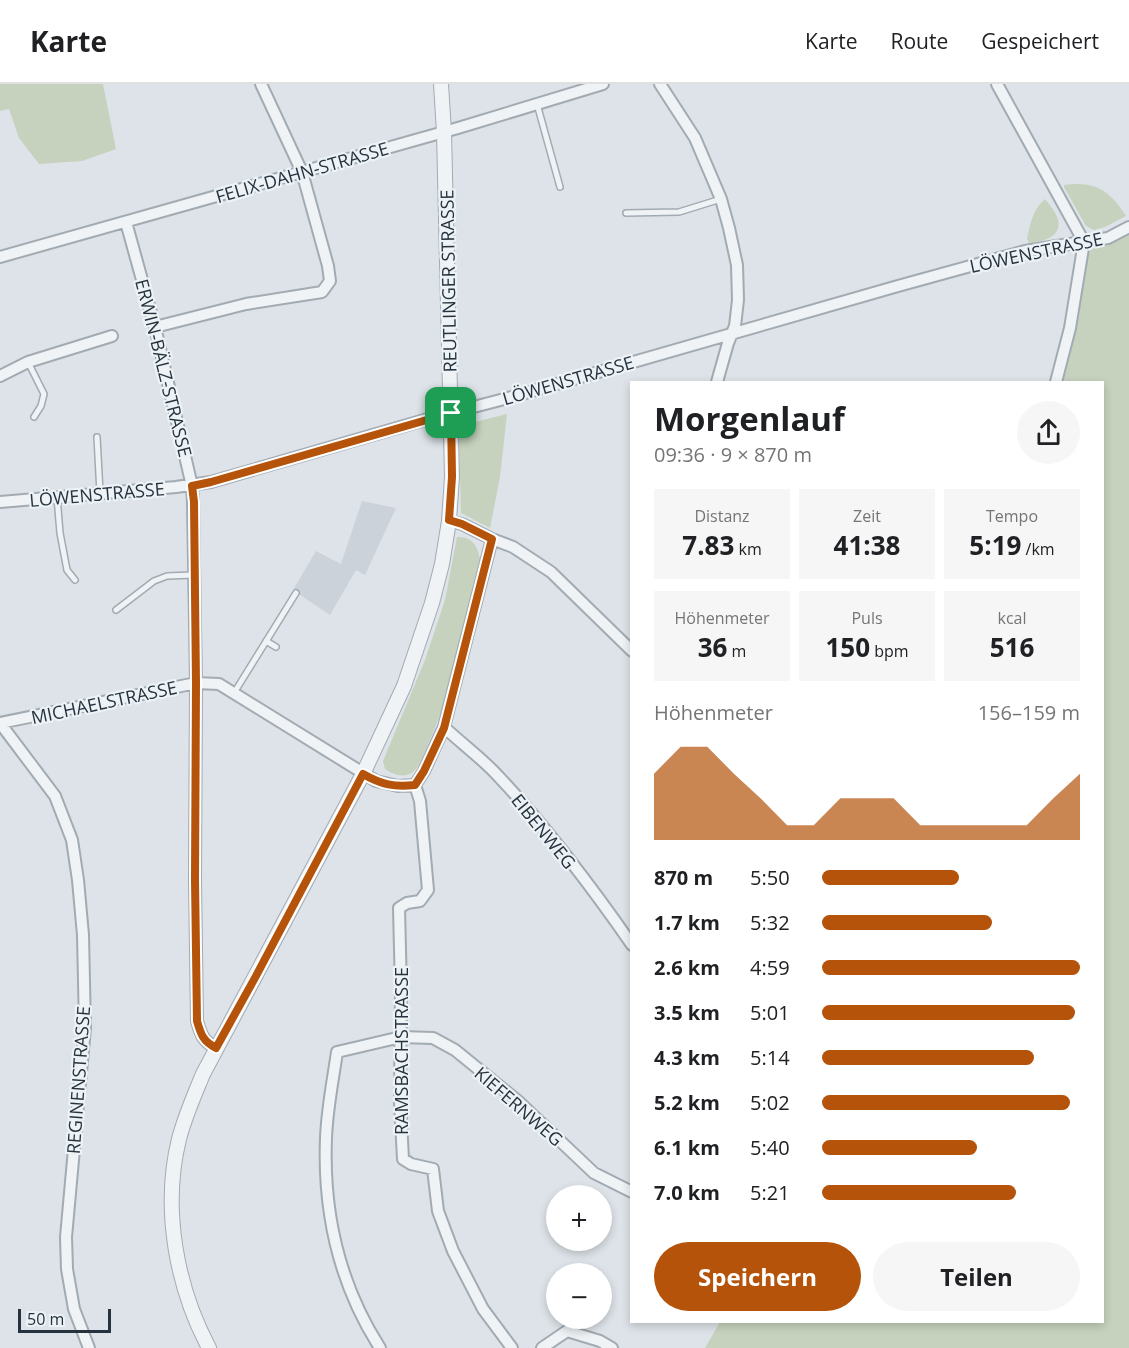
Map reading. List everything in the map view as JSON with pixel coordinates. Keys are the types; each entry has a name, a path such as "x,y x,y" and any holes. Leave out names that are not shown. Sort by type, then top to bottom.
{"street":[{"path":"155,327 246,304 322,292 330,281 302,172 261,84"},
{"name":"REUTLINGER STRASSE","path":"209,1348 194,1316 179,1271 174,1238 172,1203 178,1141 202,1074 363,774 404,686 432,603 442,564 449,520 452,477 441,84"},
{"name":"FELIX-DAHN-STRASSE","path":"0,257 444,132 603,84"},
{"path":"660,84 695,138 721,199 737,266 738,300 735,326 717,381"},
{"path":"997,84 1084,242 1070,328 1056,381"},
{"name":"ERWIN-BÄLZ-STRASSE","path":"126,222 155,327 194,502 197,1021 201,1035 208,1044 216,1048"},
{"name":"LÖWENSTRASSE","path":"0,502 192,486 211,482 1025,251 1108,238 1129,227"},
{"path":"0,376 28,362 112,336"},
{"path":"449,520 513,547 551,572 630,649"},
{"path":"363,774 381,783 398,786 415,785 424,771 444,728 492,539"},
{"name":"MICHAELSTRASSE","path":"0,723 196,683 219,684 363,774"},
{"name":"REGINENSTRASSE","path":"0,723 55,796 72,840 83,935 85,1028 70,1179 66,1248 74,1309 89,1348"},
{"name":"EIBENWEG","path":"444,728 498,776 535,818 630,942"},
{"name":"RAMSBACHSTRASSE","path":"415,785 420,801 428,890 420,901 407,903 399,908 400,1102 403,1159 411,1164 433,1169 438,1211 453,1251 483,1309 512,1348"},
{"name":"KIEFERNWEG","path":"380,1348 368,1330 350,1293 332,1231 326,1188 326,1138 337,1052 401,1037 433,1038 455,1050 519,1102 594,1173 630,1191"},
{"path":"542,1348 567,1331 600,1341 612,1348"}],"lane":[{"path":"537,104 560,188"},
{"path":"626,213 679,212 721,199"},
{"path":"28,362 44,394 41,406 34,417"},
{"path":"97,437 100,493"},
{"path":"57,497 60,533 67,570 75,580"},
{"path":"116,610 154,581 167,576 194,575"},
{"path":"234,693 296,593"},
{"path":"266,641 276,647"}],"shaded area":[{"path":"362,501 396,508 365,575 356,570 330,615 293,590 316,551 341,564"}],"green space":[{"path":"0,84 103,84 116,149 82,161 39,164 19,138 9,109 0,111"},
{"path":"1064,185 1091,186 1105,192 1111,196 1126,216 1094,230 1086,226 1064,187"},
{"path":"1045,199 1057,217 1057,231 1050,238 1029,243 1027,239 1033,217"},
{"path":"1129,227 1129,1348 705,1348 719,1323 1104,1323 1104,381 1053,381 1084,242"},
{"path":"507,414 500,477 490,528 461,513 459,426"},
{"path":"457,537 468,539 475,544 481,563 459,654 446,698 421,761 411,773 396,774 385,769 383,761 425,660 445,600"}],"route":[{"path":"451,413 452,477 449,520 458,522 492,539 444,728 415,785 398,786 381,783 363,774 216,1048 208,1044 201,1035 197,1021 196,683 192,486 451,413"}]}
